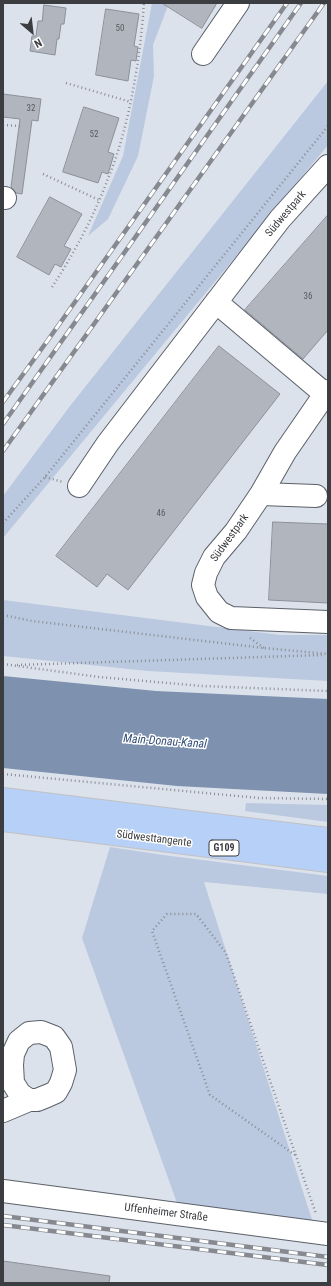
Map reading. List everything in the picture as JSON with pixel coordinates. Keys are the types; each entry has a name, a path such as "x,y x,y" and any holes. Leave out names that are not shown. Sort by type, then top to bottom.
{"highway":[{"name":"Südwesttangente","path":"3,799 328,839"},
{"name":"Südwesttangente","path":"3,820 328,861"}],"street":[{"path":"203,54 238,3"},
{"name":"Südwestpark","path":"79,486 108,443 280,219 328,166"},
{"name":"Südwestpark","path":"216,302 326,392 285,452 261,494 236,531 214,557 206,573 203,585 207,597 219,612 231,618 328,622"},
{"path":"261,494 316,496"},
{"path":"3,1111 28,1100"},
{"name":"Uffenheimer Straße","path":"3,1191 325,1233"}],"path":[{"path":"52,287 64,270 75,250 112,169 131,102 142,30 144,3"},
{"path":"66,83 131,102"},
{"path":"3,125 21,126"},
{"path":"3,523 45,477 328,126"},
{"path":"43,174 99,200"},
{"path":"3,615 32,621 328,655"},
{"path":"9,665 328,655"},
{"path":"3,664 99,677 202,686 328,691"},
{"path":"3,774 259,798 328,799"},
{"path":"295,1155 210,1095 152,931 167,914 196,914 226,953 295,1155 325,1233"}],"shaded area":[{"path":"152,3 169,3 153,45 154,76 138,156 108,219 88,236 123,156"},
{"path":"328,81 328,145 3,538 3,496 70,406"},
{"path":"3,600 280,635 328,635 328,681 148,671 3,656"},
{"path":"246,803 328,805 328,822 245,811"},
{"path":"110,847 328,876 328,894 204,882 314,1226 177,1203 82,938"}],"water":[{"name":"Main-Donau-Kanal","path":"3,676 156,691 328,699 328,794 177,786 3,768"}],"building":[{"path":"162,3 217,3 202,28"},
{"path":"44,5 66,8 64,24 61,24 59,39 57,39 55,55 30,51 32,36 36,36 38,21 42,21"},
{"path":"106,9 139,14 134,46 138,47 136,61 131,60 128,81 96,75"},
{"path":"3,94 41,99 38,121 32,120 22,194 16,193 11,187 20,119 3,117"},
{"path":"84,107 119,118 108,152 114,154 108,174 102,172 98,183 63,172"},
{"path":"50,197 82,214 64,246 71,249 61,267 55,264 49,275 17,257"},
{"path":"328,215 328,330 303,359 245,310"},
{"path":"219,346 280,394 128,590 107,574 97,587 56,556"},
{"path":"273,522 328,524 328,603 269,600"},
{"path":"3,1261 110,1276 109,1283 3,1283"}],"railway":[{"path":"3,402 287,3"},
{"path":"3,424 301,3"},
{"path":"3,451 324,3"},
{"path":"3,1216 328,1257"},
{"path":"3,1225 328,1265"}]}
